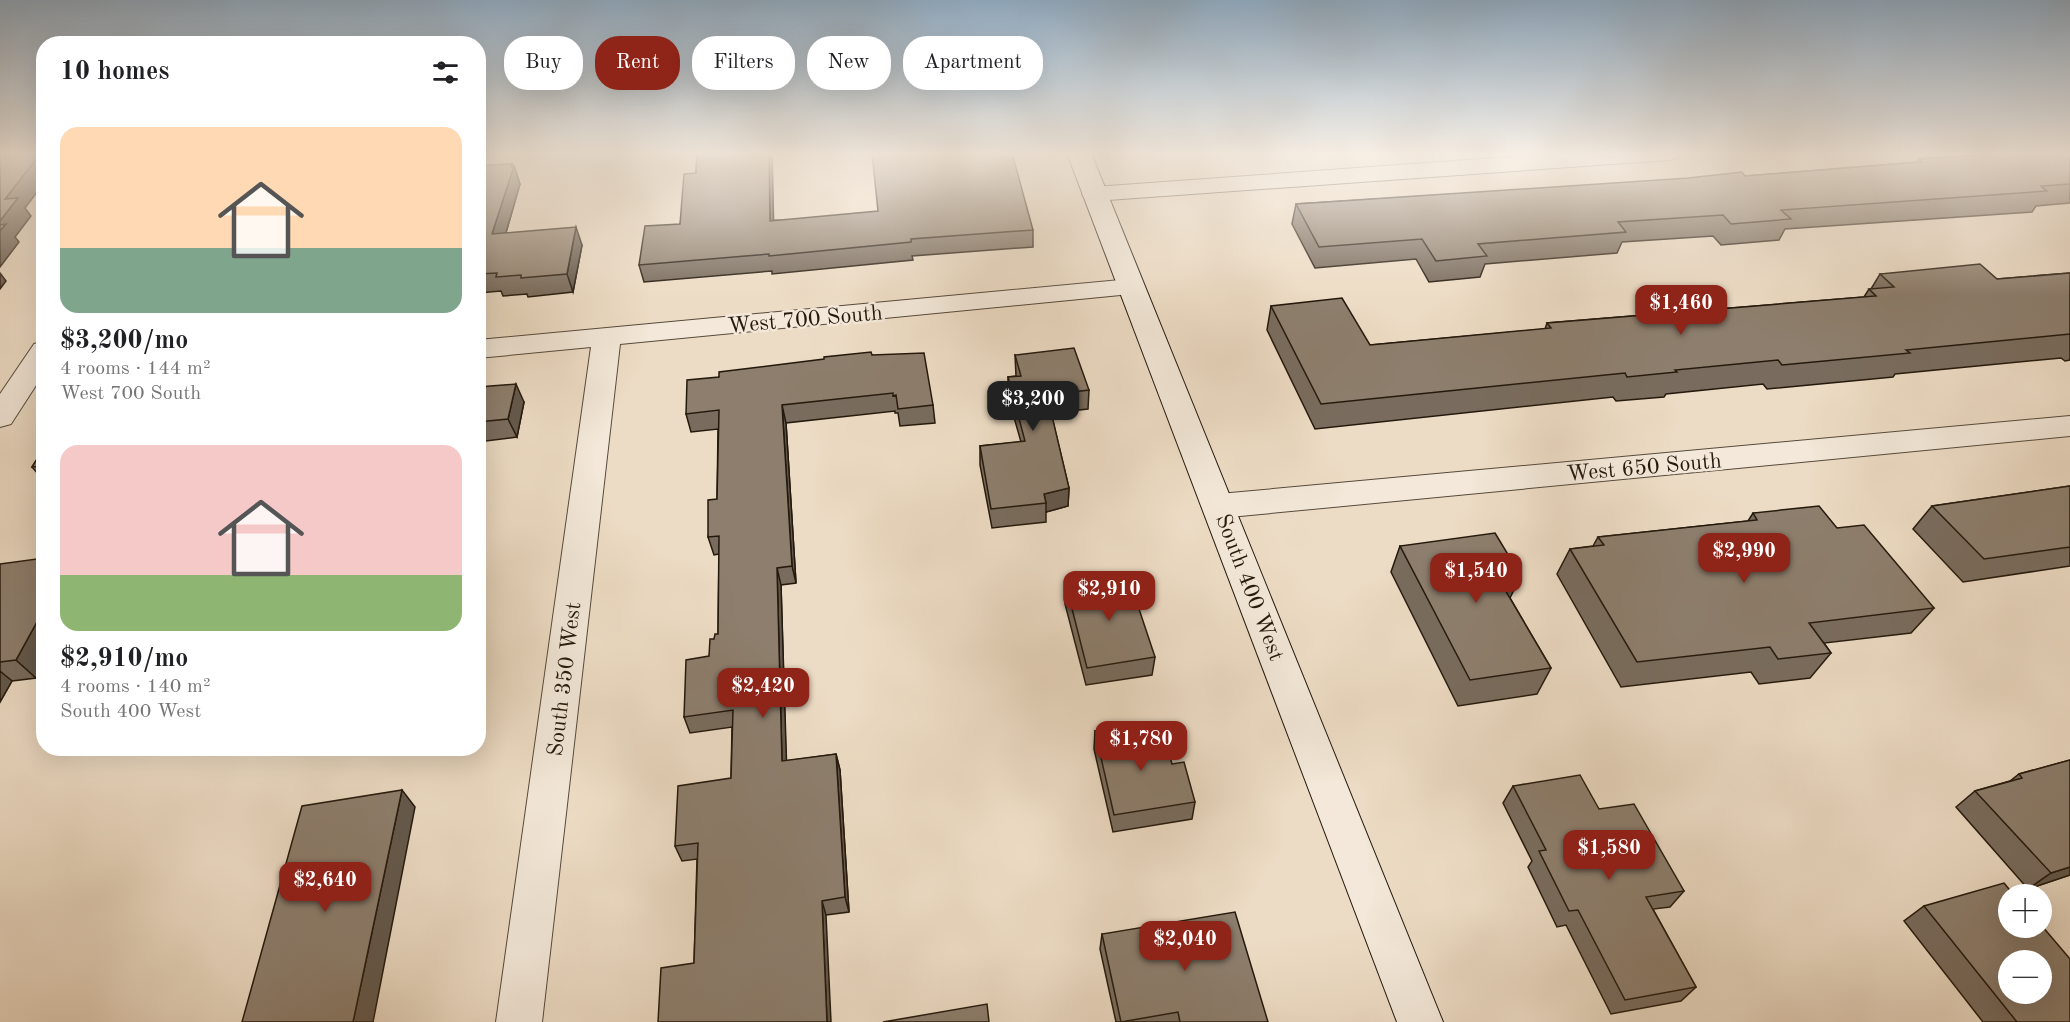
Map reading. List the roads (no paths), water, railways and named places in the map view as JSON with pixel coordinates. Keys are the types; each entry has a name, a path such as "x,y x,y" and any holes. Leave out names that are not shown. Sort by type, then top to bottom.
{"street":[{"name":"South 400 West","path":"1098,201 1420,1022"},
{"name":"West 700 South","path":"486,348 1131,287"},
{"name":"South 350 West","path":"519,1022 607,337"},
{"path":"15,399 36,364"},
{"name":"West 650 South","path":"1219,506 2070,426"}]}
